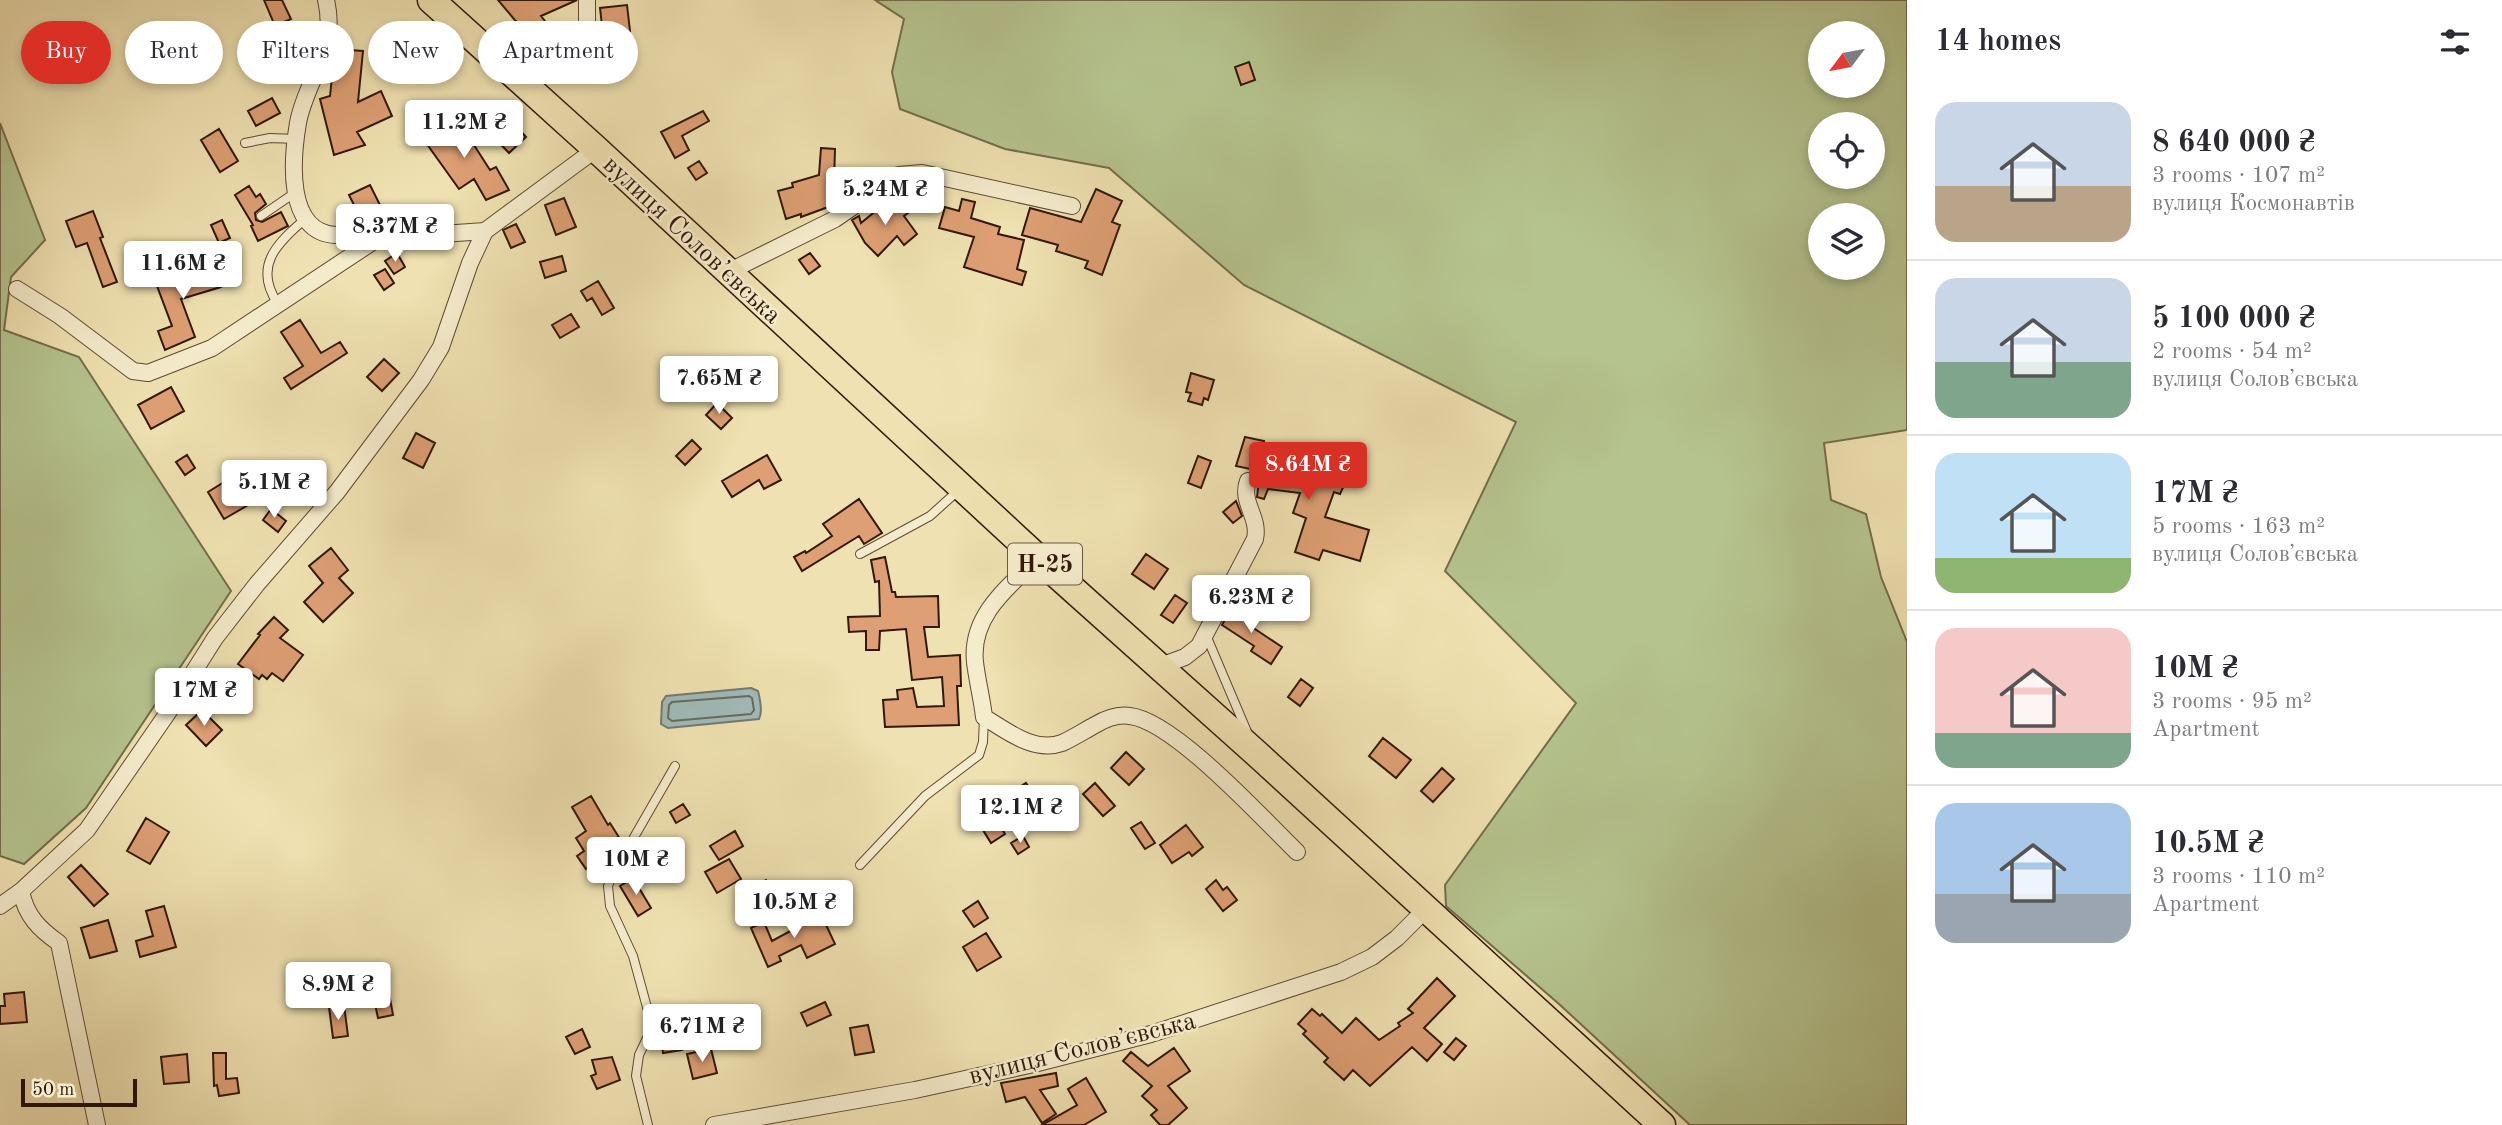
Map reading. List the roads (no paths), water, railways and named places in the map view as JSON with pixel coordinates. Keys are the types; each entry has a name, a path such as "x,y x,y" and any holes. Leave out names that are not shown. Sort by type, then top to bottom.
{"main road":[{"name":"вулиця Соловʼєвська","path":"431,0 1038,558 1256,753 1662,1125"}],"street":[{"path":"326,0 329,18 327,39 298,122 293,181 304,219 316,229 335,235 392,229 442,234 485,231"},
{"path":"586,0 587,21"},
{"name":"вулиця Соловʼєвська","path":"0,906 21,891 87,830 155,732 215,638 257,584 337,492 421,380 441,347 470,263 485,231 596,149"},
{"path":"728,272 835,219 900,175 922,173 1072,206"},
{"path":"18,289 60,316 132,371 148,373 212,348 392,229"},
{"path":"1158,667 1193,652 1206,635 1255,539 1254,520 1245,495 1248,481"},
{"path":"1038,558 999,596 977,631 975,663 984,717 1018,737 1042,746 1061,743 1113,717 1127,715 1142,718 1159,726 1200,759 1297,852"},
{"path":"21,891 23,905 35,924 59,943 97,1125"},
{"name":"вулиця Соловʼєвська","path":"714,1125 915,1090 1034,1064 1151,1034 1341,972 1372,957 1397,938 1426,909"}],"lane":[{"path":"245,143 270,138 297,139"},
{"path":"261,216 296,191"},
{"path":"278,304 267,282 269,261 287,235 304,219"},
{"path":"860,554 930,516 962,488"},
{"path":"1206,635 1256,753"},
{"path":"860,865 925,796 979,755 983,742 984,717"},
{"path":"648,1125 636,1076 639,1055 648,1036 648,1011 633,956 610,906 608,886 618,861 676,766"}],"water":[{"path":"751,688 758,691 761,709 759,719 668,728 661,724 662,702 666,696"}]}
